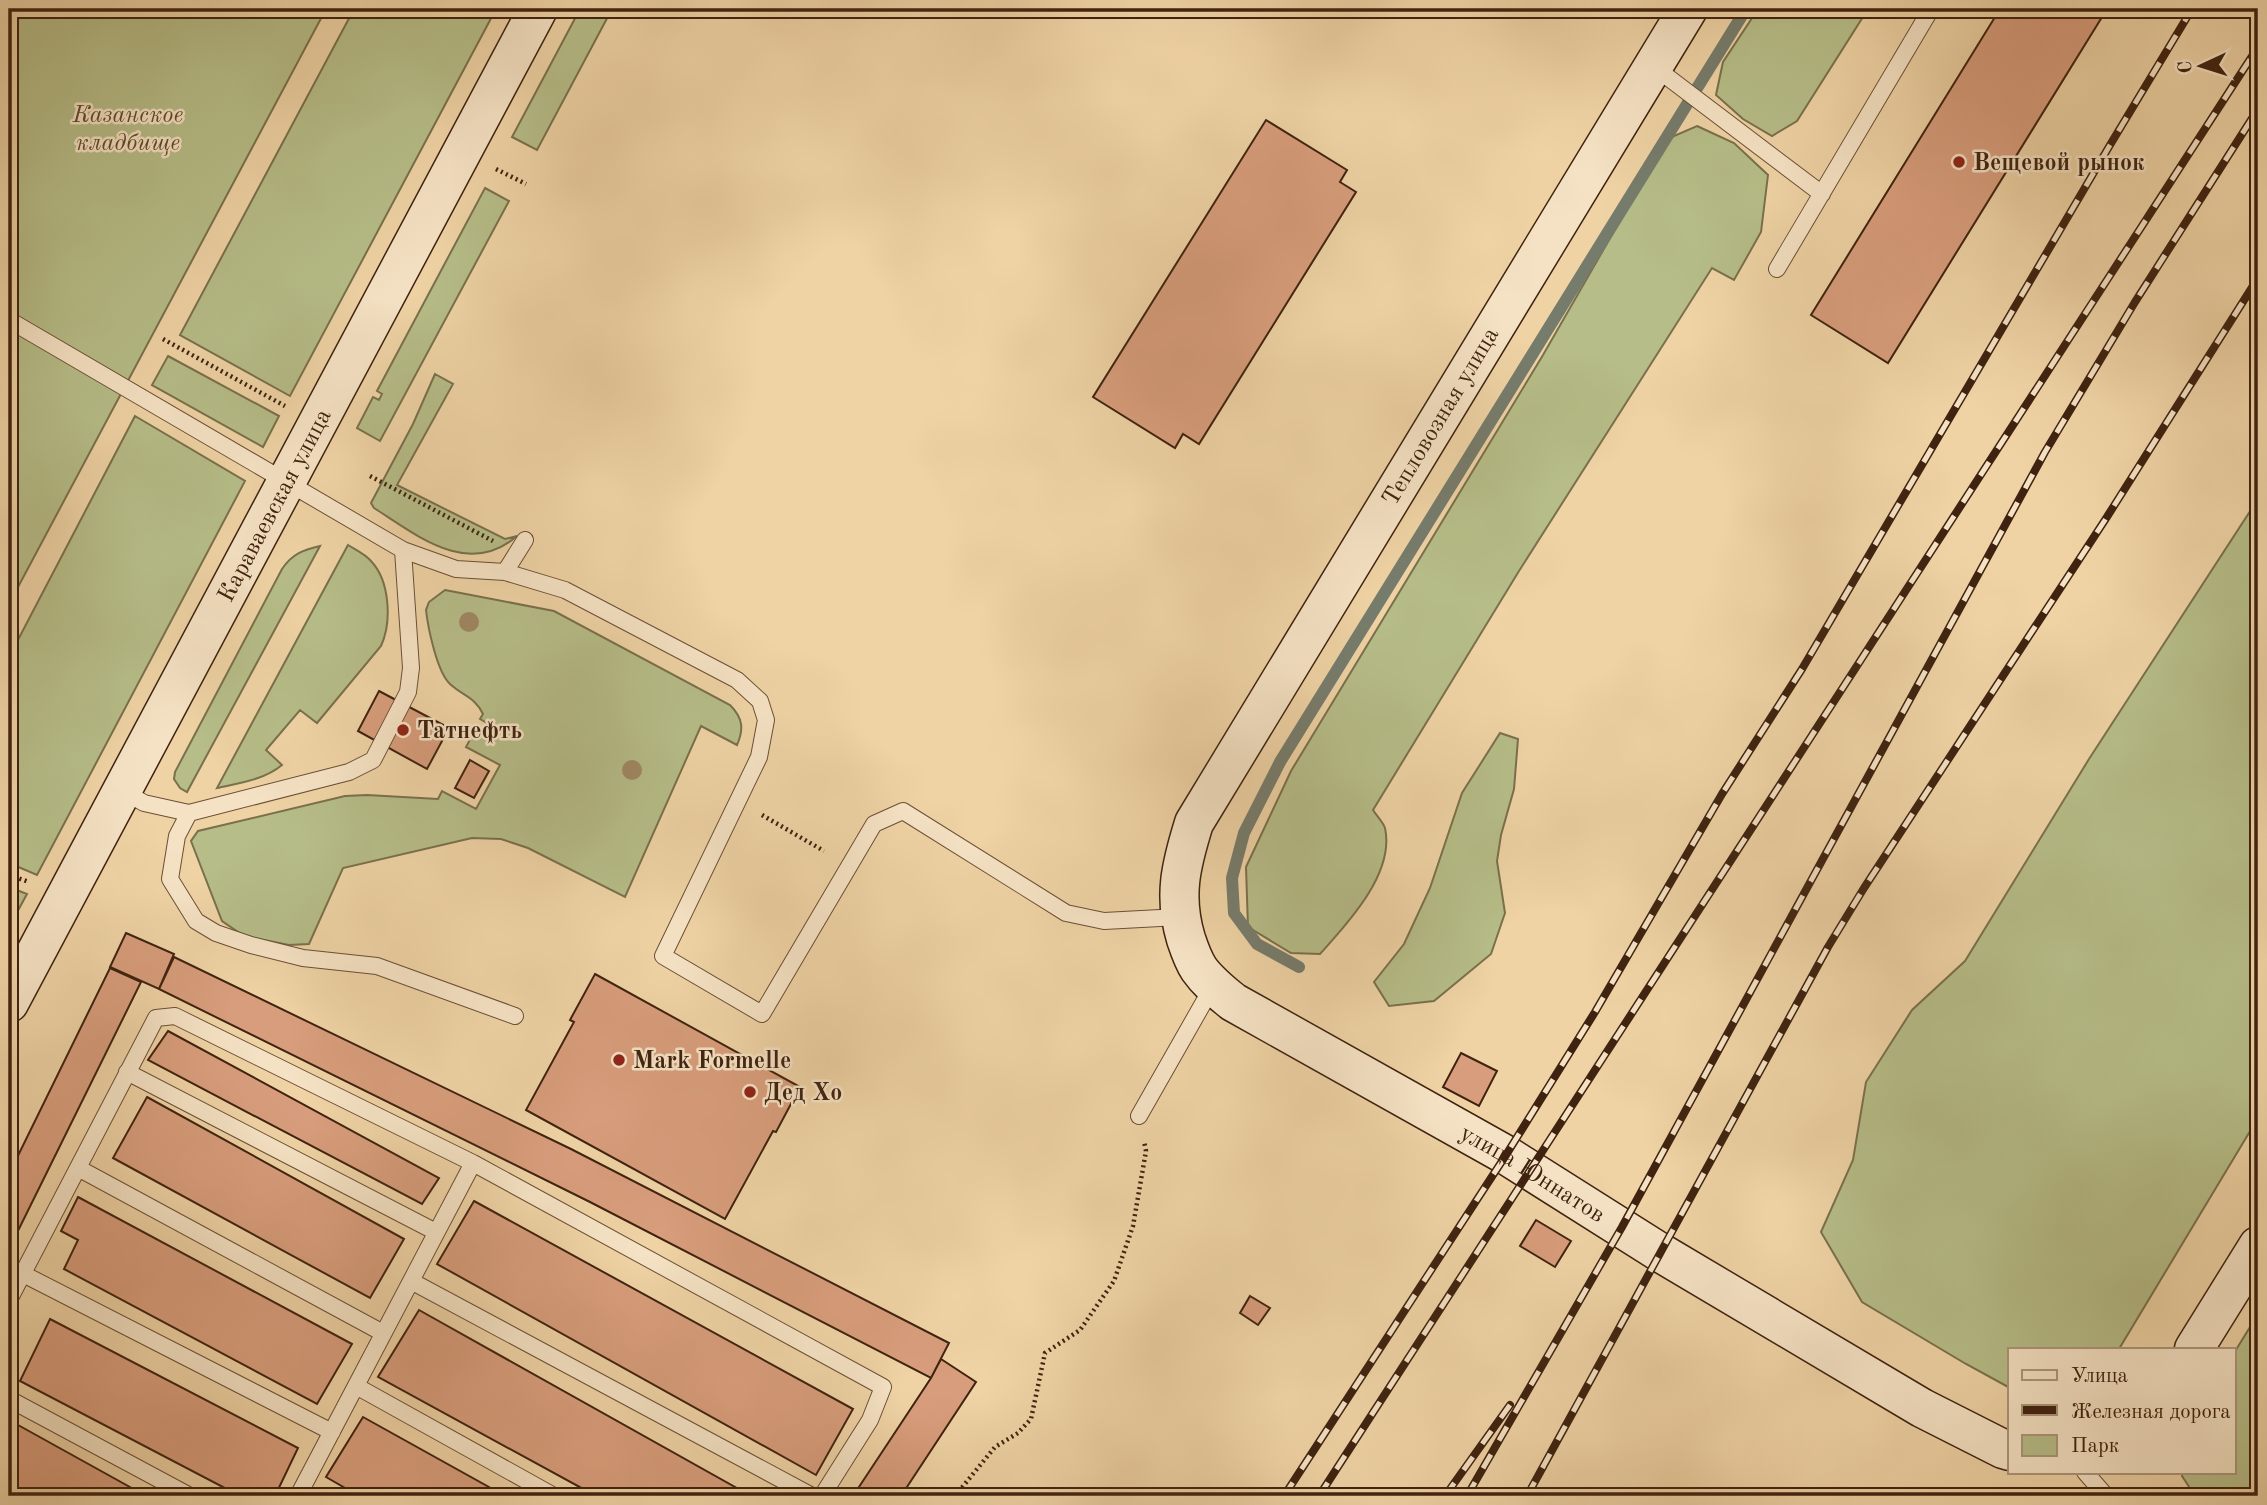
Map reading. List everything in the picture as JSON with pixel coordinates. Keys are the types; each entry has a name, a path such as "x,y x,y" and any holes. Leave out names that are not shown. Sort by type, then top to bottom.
{"street":[{"name":"Караваевская улица","path":"9,1003 538,9"},
{"name":"Тепловозная улица","path":"1194,823 1666,77 1688,9"},
{"name":"улица Юннатов","path":"1194,823 1178,882 1180,917 1198,967 1213,986 1233,1002 1506,1155 1661,1253 1922,1408 2006,1450"},
{"path":"2194,1348 2258,1246"}],"lane":[{"path":"1777,269 1931,9"},
{"path":"1666,77 1822,194"},
{"path":"9,320 403,550 456,569 505,572 565,590 737,680 760,701 766,720 759,757 663,956 762,1014 874,824 903,811 1066,913 1104,921 1180,917"},
{"path":"505,572 521,547"},
{"path":"123,791 144,803 189,813 349,772 373,760 408,692 411,657 403,550"},
{"path":"189,813 177,836 170,879 196,921 216,933 251,946 303,958 377,967 516,1016"},
{"path":"1139,1116 1213,986"},
{"path":"9,1300 156,1018 175,1016 473,1163 883,1387 870,1420 822,1496"},
{"path":"127,1072 436,1232"},
{"path":"305,1494 332,1432 473,1163"},
{"path":"78,1168 383,1333"},
{"path":"23,1274 332,1432"},
{"path":"411,1281 812,1496"},
{"path":"356,1386 554,1496"},
{"path":"9,1399 190,1496"},
{"path":"2087,1474 2106,1496"}],"path":[{"path":"163,339 317,424"},
{"path":"370,476 521,547"},
{"path":"737,801 849,866"},
{"path":"955,1496 995,1447 1018,1433 1031,1419 1045,1353 1080,1330 1114,1281 1133,1226 1146,1152 1139,1116"}],"green space":[{"name":"Казанское кладбище","path":"9,9 326,9 9,604"},
{"path":"354,9 496,9 290,396 180,335"},
{"path":"580,9 612,9 537,150 512,137"},
{"path":"1758,9 1868,9 1797,121 1772,136 1743,119 1716,95 1723,62"},
{"path":"1697,126 1734,143 1768,175 1761,232 1734,280 1712,268 1519,571 1373,810 1385,828 1386,845 1383,862 1367,896 1320,954 1291,953 1248,927 1246,867 1291,771 1543,355 1667,139"},
{"path":"485,188 509,201 380,441 357,428 373,397 379,400 382,394 377,391"},
{"path":"168,356 279,416 263,447 152,385"},
{"path":"435,374 453,384 397,485 505,539 517,536 499,548 480,553 462,553 444,548 408,530 374,508 371,503 413,424"},
{"path":"135,416 245,481 37,875 9,863 9,657"},
{"path":"2258,499 2258,1118 2120,1348 2008,1348 2008,1387 1862,1302 1821,1232 1853,1160 1866,1082 1912,1010 1965,961 2089,759"},
{"path":"348,545 369,559 382,579 388,614 381,646 317,723 300,710 266,750 282,765 259,778 217,788"},
{"path":"320,546 187,792 180,788 174,779 175,772 282,569 298,553"},
{"path":"445,590 554,611 730,705 738,714 741,724 737,745 701,726 625,897 528,848 501,839 472,838 343,868 309,944 289,945 244,936 222,921 191,841 198,831 345,796 438,799 442,791 476,809 500,765 466,747 475,730 486,736 492,726 480,719 483,714 476,704 445,678 437,660 426,610 429,602"},
{"path":"1500,733 1518,739 1514,789 1497,861 1505,913 1491,954 1434,1001 1389,1006 1374,982 1404,944 1430,888 1462,793"},
{"path":"9,887 27,894 9,927"},
{"path":"2258,1314 2258,1496 2195,1496 2182,1474 2236,1474 2236,1350"}],"building":[{"name":"Вещевой рынок","path":"2000,9 2107,9 1888,363 1811,315"},
{"path":"1266,120 1347,170 1340,182 1356,192 1199,444 1183,434 1175,448 1093,397"},
{"name":"Татнефть","path":"379,691 449,728 427,769 358,731"},
{"path":"470,760 489,771 474,798 455,788"},
{"path":"126,933 174,954 159,989 110,967"},
{"path":"174,957 571,1149 949,1343 931,1378 590,1202 159,989"},
{"path":"110,968 141,982 9,1249 9,1174"},
{"path":"595,974 800,1087 725,1219 526,1110 574,1022 570,1020"},
{"path":"168,1031 439,1178 422,1204 148,1060"},
{"path":"1461,1053 1497,1071 1479,1106 1443,1087"},
{"path":"147,1097 404,1239 370,1298 113,1158"},
{"path":"78,1197 352,1344 317,1404 64,1269 78,1240 61,1231"},
{"path":"474,1201 853,1409 816,1475 437,1264"},
{"path":"1536,1220 1571,1241 1555,1267 1520,1246"},
{"path":"1250,1296 1270,1308 1258,1325 1240,1313"},
{"path":"419,1310 751,1496 596,1496 378,1377"},
{"path":"50,1319 298,1448 275,1496 240,1496 20,1381"},
{"path":"941,1359 976,1382 901,1496 853,1496 931,1378"},
{"path":"363,1417 505,1496 359,1496 326,1477"},
{"path":"9,1420 146,1496 9,1496"}],"waterway":[{"path":"1299,967 1257,944 1234,913 1232,878 1244,833 1280,762 1746,9"}],"railway":[{"path":"1284,1496 1506,1155 1595,1012 1722,794 1802,669 2192,9"},
{"path":"1319,1496 2258,47"},
{"path":"1467,1496 1622,1227 2045,452 2135,302 2258,109"},
{"path":"1527,1496 1828,947 2105,520 2258,278"},
{"path":"1445,1496 1510,1405"}],"place":[{"name":"Вещевой рынок","path":"1959,162"},
{"name":"Татнефть","path":"403,730"},
{"name":"Mark Formelle","path":"619,1060"},
{"name":"Дед Хо","path":"750,1092"}]}
